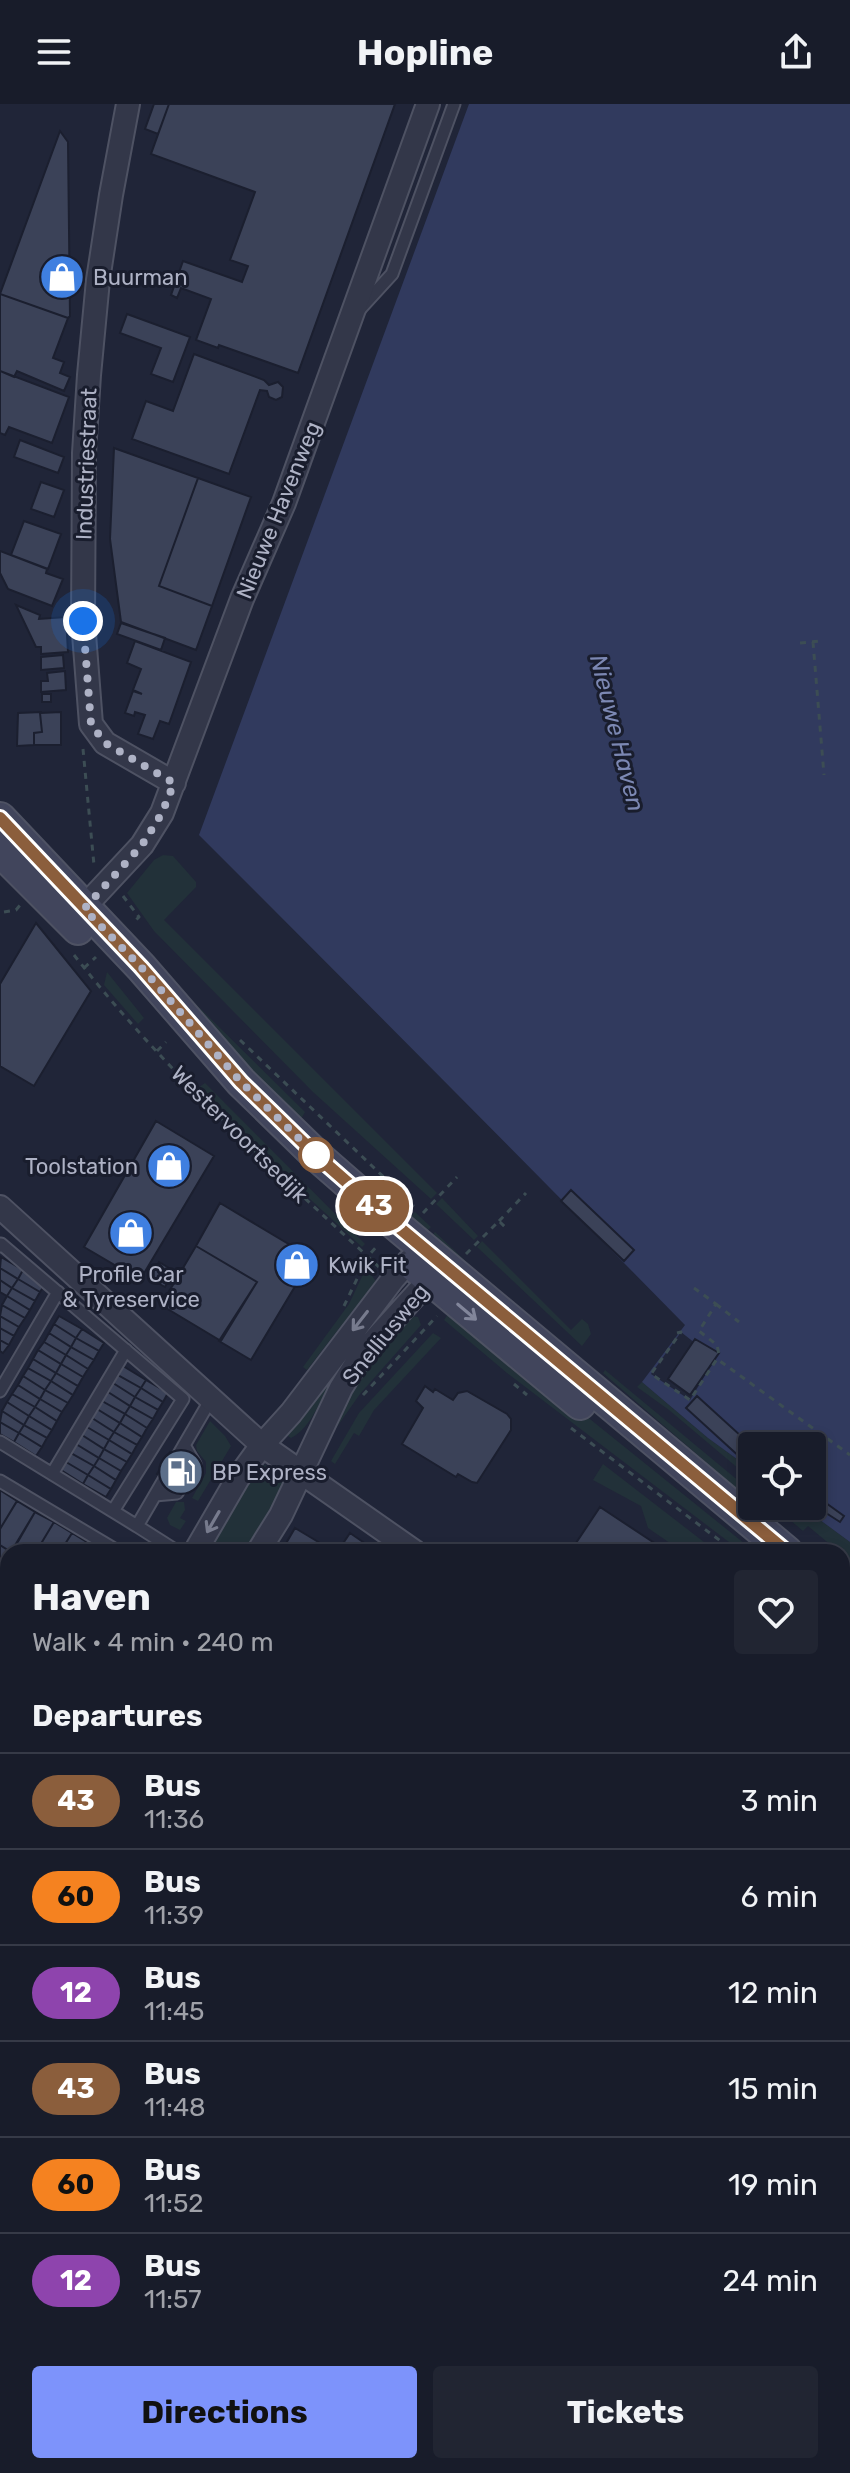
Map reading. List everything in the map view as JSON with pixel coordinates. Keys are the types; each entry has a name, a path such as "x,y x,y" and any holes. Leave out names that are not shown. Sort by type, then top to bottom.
{"main road":[{"name":"Westervoortsedijk","path":"0,818 80,920"},
{"name":"Westervoortsedijk","path":"0,851 80,920 141,967 241,1082 397,1228 416,1268 458,1291 777,1544"},
{"name":"Westervoortsedijk","path":"458,1291 755,1544"}],"street":[{"name":"Industriestraat","path":"128,104 98,280 89,375 84,453 84,637 91,724 105,743 174,783"},
{"name":"Nieuwe Havenweg","path":"80,920 155,827 174,783 242,599 284,503 428,104"},
{"path":"0,1207 262,1445 404,1544"},
{"name":"Snelliusweg","path":"200,1544 238,1478 262,1445 416,1268"},
{"name":"Snelliusweg","path":"263,1544 281,1515 341,1388 416,1268"}],"lane":[{"path":"349,321 392,274 454,104"},
{"path":"0,1246 183,1399 113,1511"},
{"path":"0,1391 58,1292"},
{"path":"52,1474 126,1350"},
{"path":"137,1526 211,1399"},
{"path":"0,1442 165,1544"},
{"path":"155,1495 177,1493 195,1464 184,1445"},
{"path":"0,1481 106,1544"}],"path":[{"path":"800,643 821,641"},
{"path":"813,642 824,775"},
{"path":"4,912 16,910 27,898"},
{"name":"Westervoortsedijk","path":"80,920 115,1005 243,1141 397,1228"},
{"name":"Westervoortsedijk","path":"240,1040 397,1228 416,1268"},
{"path":"157,1051 166,1042"},
{"path":"338,1315 397,1228 457,1177"},
{"name":"Snelliusweg","path":"361,1397 458,1291 499,1221 526,1193"},
{"path":"499,1221 505,1227"},
{"path":"694,1288 739,1322"},
{"path":"677,1333 681,1332 651,1374 690,1400 719,1355 717,1345 699,1331 716,1304"},
{"path":"717,1359 850,1455"},
{"path":"513,1383 536,1402"},
{"path":"562,1421 725,1544"}],"shaded area":[{"path":"163,855 173,856 196,882 196,887 164,920 437,1193 431,1199 313,1092 154,931 127,893 154,860"},
{"path":"130,939 305,1112 301,1119 283,1108"},
{"path":"107,972 144,1018 138,1024 104,985"},
{"path":"205,1083 365,1244 362,1247 260,1153 198,1088"},
{"path":"442,1198 478,1236 474,1240 436,1204"},
{"path":"415,1212 431,1227 424,1234 429,1239 435,1232 472,1267 465,1276 403,1224"},
{"path":"482,1241 571,1330 582,1319 588,1324 591,1334 582,1346 477,1247"},
{"path":"366,1268 378,1284 352,1324 341,1326 307,1370 303,1367 349,1304"},
{"path":"391,1299 395,1303 342,1367 305,1426 291,1438 288,1436 291,1424"},
{"path":"452,1308 745,1544 731,1544 507,1373 444,1320"},
{"path":"411,1316 418,1317 421,1325 360,1394 318,1454 348,1397"},
{"path":"433,1333 441,1338 374,1410 359,1436 354,1433 335,1464 331,1461 359,1413"},
{"path":"605,1370 738,1480 738,1490 603,1373"},
{"path":"642,1382 738,1460 738,1468 669,1410 637,1387"},
{"path":"210,1421 231,1446 198,1501 192,1498 206,1473 206,1462 196,1445"},
{"path":"603,1464 707,1544 671,1544 648,1528 641,1506 593,1480"},
{"path":"270,1466 287,1481 255,1544 207,1544 255,1468"},
{"path":"176,1502 184,1502 185,1510 180,1518 186,1521 180,1530 170,1525 167,1518"},
{"path":"790,1520 820,1520 850,1544 830,1544 808,1526 803,1531"}],"water":[{"name":"Nieuwe Haven","path":"469,104 850,104 850,1542 820,1520 826,1520 826,1432 738,1432 738,1460 642,1382 685,1325 199,835"}],"pier":[{"path":"681,1332 715,1359 690,1400 651,1374"}],"building":[{"path":"154,104 169,104 158,134 145,129"},
{"path":"169,104 395,104 298,373 196,340 211,299 181,288 177,298 171,295 183,261 242,282 248,266 230,260 255,192 151,154"},
{"path":"60,131 68,142 68,318 0,294"},
{"path":"0,294 68,318 53,358 64,362 60,373 70,377 64,391 17,371 14,377 0,371"},
{"path":"127,314 190,337 173,382 151,374 161,348 120,333"},
{"path":"194,354 264,380 269,385 278,382 283,387 282,397 276,400 269,397 267,391 260,390 229,474 132,439 146,401 173,411"},
{"path":"0,371 69,397 52,443 9,427 5,435 0,433"},
{"path":"20,440 64,457 58,473 14,457"},
{"path":"114,448 198,478 159,586 212,606 196,650 121,622 110,539"},
{"path":"198,478 251,497 212,606 159,586"},
{"path":"41,482 64,490 54,517 31,509"},
{"path":"24,521 61,534 48,569 11,555"},
{"path":"0,551 47,569 46,573 63,579 52,606 8,589 0,573"},
{"path":"16,605 40,615 39,619 66,617 68,652 41,654 41,647 36,647"},
{"path":"121,623 165,638 161,650 117,634"},
{"path":"135,641 191,662 169,724 160,721 153,739 138,734 145,715 125,713 133,691 142,694 133,690 141,669 127,663"},
{"path":"63,655 64,668 41,670 41,657"},
{"path":"65,671 66,690 41,692 41,681 48,681 47,673"},
{"path":"42,694 51,694 51,702 42,702"},
{"path":"42,712 42,732 34,733 34,745 17,746 18,713"},
{"path":"61,712 61,745 34,745 34,733 42,732 40,713"},
{"path":"36,923 91,991 34,1086 0,1066 0,984"},
{"path":"156,1121 214,1156 140,1280 84,1247"},
{"path":"571,1190 634,1250 624,1261 561,1201"},
{"path":"220,1203 312,1258 251,1360 219,1341 257,1282 196,1246"},
{"path":"196,1246 257,1282 221,1341 161,1305"},
{"path":"1,1257 23,1270 18,1279 0,1268"},
{"path":"159,1262 174,1271 165,1287 149,1278"},
{"path":"0,1268 18,1279 12,1288 0,1280"},
{"path":"23,1270 46,1283 40,1292 18,1279"},
{"path":"18,1279 40,1292 35,1301 12,1288"},
{"path":"0,1280 12,1288 7,1296 0,1292"},
{"path":"12,1288 35,1301 30,1310 7,1296"},
{"path":"7,1296 30,1310 25,1318 2,1305"},
{"path":"2,1305 25,1318 19,1327 0,1316"},
{"path":"0,1316 19,1327 14,1336 0,1328"},
{"path":"59,1316 82,1329 76,1338 54,1324"},
{"path":"54,1324 76,1338 71,1347 49,1333"},
{"path":"0,1328 14,1336 9,1345 0,1340"},
{"path":"82,1329 104,1343 99,1351 76,1338"},
{"path":"49,1333 71,1347 66,1355 44,1342"},
{"path":"76,1338 99,1351 94,1360 71,1347"},
{"path":"695,1339 719,1353 690,1395 668,1379"},
{"path":"0,1340 9,1345 3,1353 0,1351"},
{"path":"44,1342 66,1355 61,1364 38,1350"},
{"path":"71,1347 94,1360 88,1369 66,1355"},
{"path":"38,1350 61,1364 56,1373 33,1359"},
{"path":"66,1355 88,1369 83,1377 61,1364"},
{"path":"33,1359 56,1373 51,1381 28,1368"},
{"path":"61,1364 83,1377 78,1386 56,1373"},
{"path":"123,1366 146,1380 141,1388 118,1375"},
{"path":"28,1368 51,1381 45,1390 23,1376"},
{"path":"56,1373 78,1386 73,1395 51,1381"},
{"path":"118,1375 141,1388 135,1397 113,1383"},
{"path":"23,1376 45,1390 40,1399 18,1385"},
{"path":"146,1380 168,1393 163,1402 141,1388"},
{"path":"51,1381 73,1395 68,1403 45,1390"},
{"path":"113,1383 135,1397 130,1406 108,1392"},
{"path":"18,1385 40,1399 35,1407 12,1394"},
{"path":"425,1386 453,1400 458,1393 467,1391 511,1419 511,1430 477,1483 458,1474 456,1477 402,1444 423,1408 416,1401"},
{"path":"141,1388 163,1402 158,1410 135,1397"},
{"path":"45,1390 68,1403 62,1412 40,1399"},
{"path":"108,1392 130,1406 125,1414 102,1401"},
{"path":"12,1394 35,1407 29,1416 7,1402"},
{"path":"697,1396 738,1433 738,1455 686,1408"},
{"path":"135,1397 158,1410 153,1419 130,1406"},
{"path":"40,1399 62,1412 57,1421 35,1407"},
{"path":"102,1401 125,1414 120,1423 97,1409"},
{"path":"7,1402 29,1416 24,1425 2,1411"},
{"path":"130,1406 153,1419 147,1428 125,1414"},
{"path":"35,1407 57,1421 52,1430 29,1416"},
{"path":"97,1409 120,1423 114,1432 92,1418"},
{"path":"2,1411 24,1425 19,1433 0,1422"},
{"path":"125,1414 147,1428 142,1437 120,1423"},
{"path":"29,1416 52,1430 47,1438 24,1425"},
{"path":"92,1418 114,1432 109,1440 87,1427"},
{"path":"0,1422 19,1433 14,1442 0,1434"},
{"path":"120,1423 142,1437 137,1445 114,1432"},
{"path":"24,1425 47,1438 42,1447 19,1433"},
{"path":"87,1427 109,1440 104,1449 82,1435"},
{"path":"114,1432 137,1445 132,1454 109,1440"},
{"path":"19,1433 42,1447 36,1456 14,1442"},
{"path":"82,1435 104,1449 99,1458 76,1444"},
{"path":"109,1440 132,1454 127,1462 104,1449"},
{"path":"76,1444 99,1458 94,1466 71,1453"},
{"path":"104,1449 127,1462 121,1471 99,1458"},
{"path":"170,1452 201,1470 188,1493 157,1474"},
{"path":"71,1453 94,1466 88,1475 66,1462"},
{"path":"99,1458 121,1471 116,1480 94,1466"},
{"path":"66,1462 88,1475 83,1484 61,1470"},
{"path":"94,1466 116,1480 111,1489 88,1475"},
{"path":"88,1475 111,1489 106,1497 83,1484"},
{"path":"0,1490 17,1501 0,1529"},
{"path":"17,1501 35,1512 16,1544 0,1544 0,1529"},
{"path":"826,1503 844,1516 840,1522 826,1513"},
{"path":"600,1507 656,1544 575,1544"},
{"path":"35,1512 54,1522 41,1544 17,1544"},
{"path":"54,1522 72,1533 65,1544 41,1544"},
{"path":"295,1528 322,1544 286,1544"},
{"path":"72,1533 90,1544 65,1544"},
{"path":"350,1533 363,1542 347,1544 344,1542"}],"bus line":[{"name":"43","path":"0,818 141,967 241,1082 317,1156 777,1544"}],"place":[{"name":"Buurman","path":"62,277"},
{"name":"Toolstation","path":"169,1166"},
{"name":"Profile Car & Tyreservice","path":"131,1233"},
{"name":"Kwik Fit","path":"297,1265"},
{"name":"BP Express","path":"181,1472"}],"route":[{"path":"83,621 91,724 105,743 174,783 155,827 84,909 141,967 241,1082 316,1155"}]}
